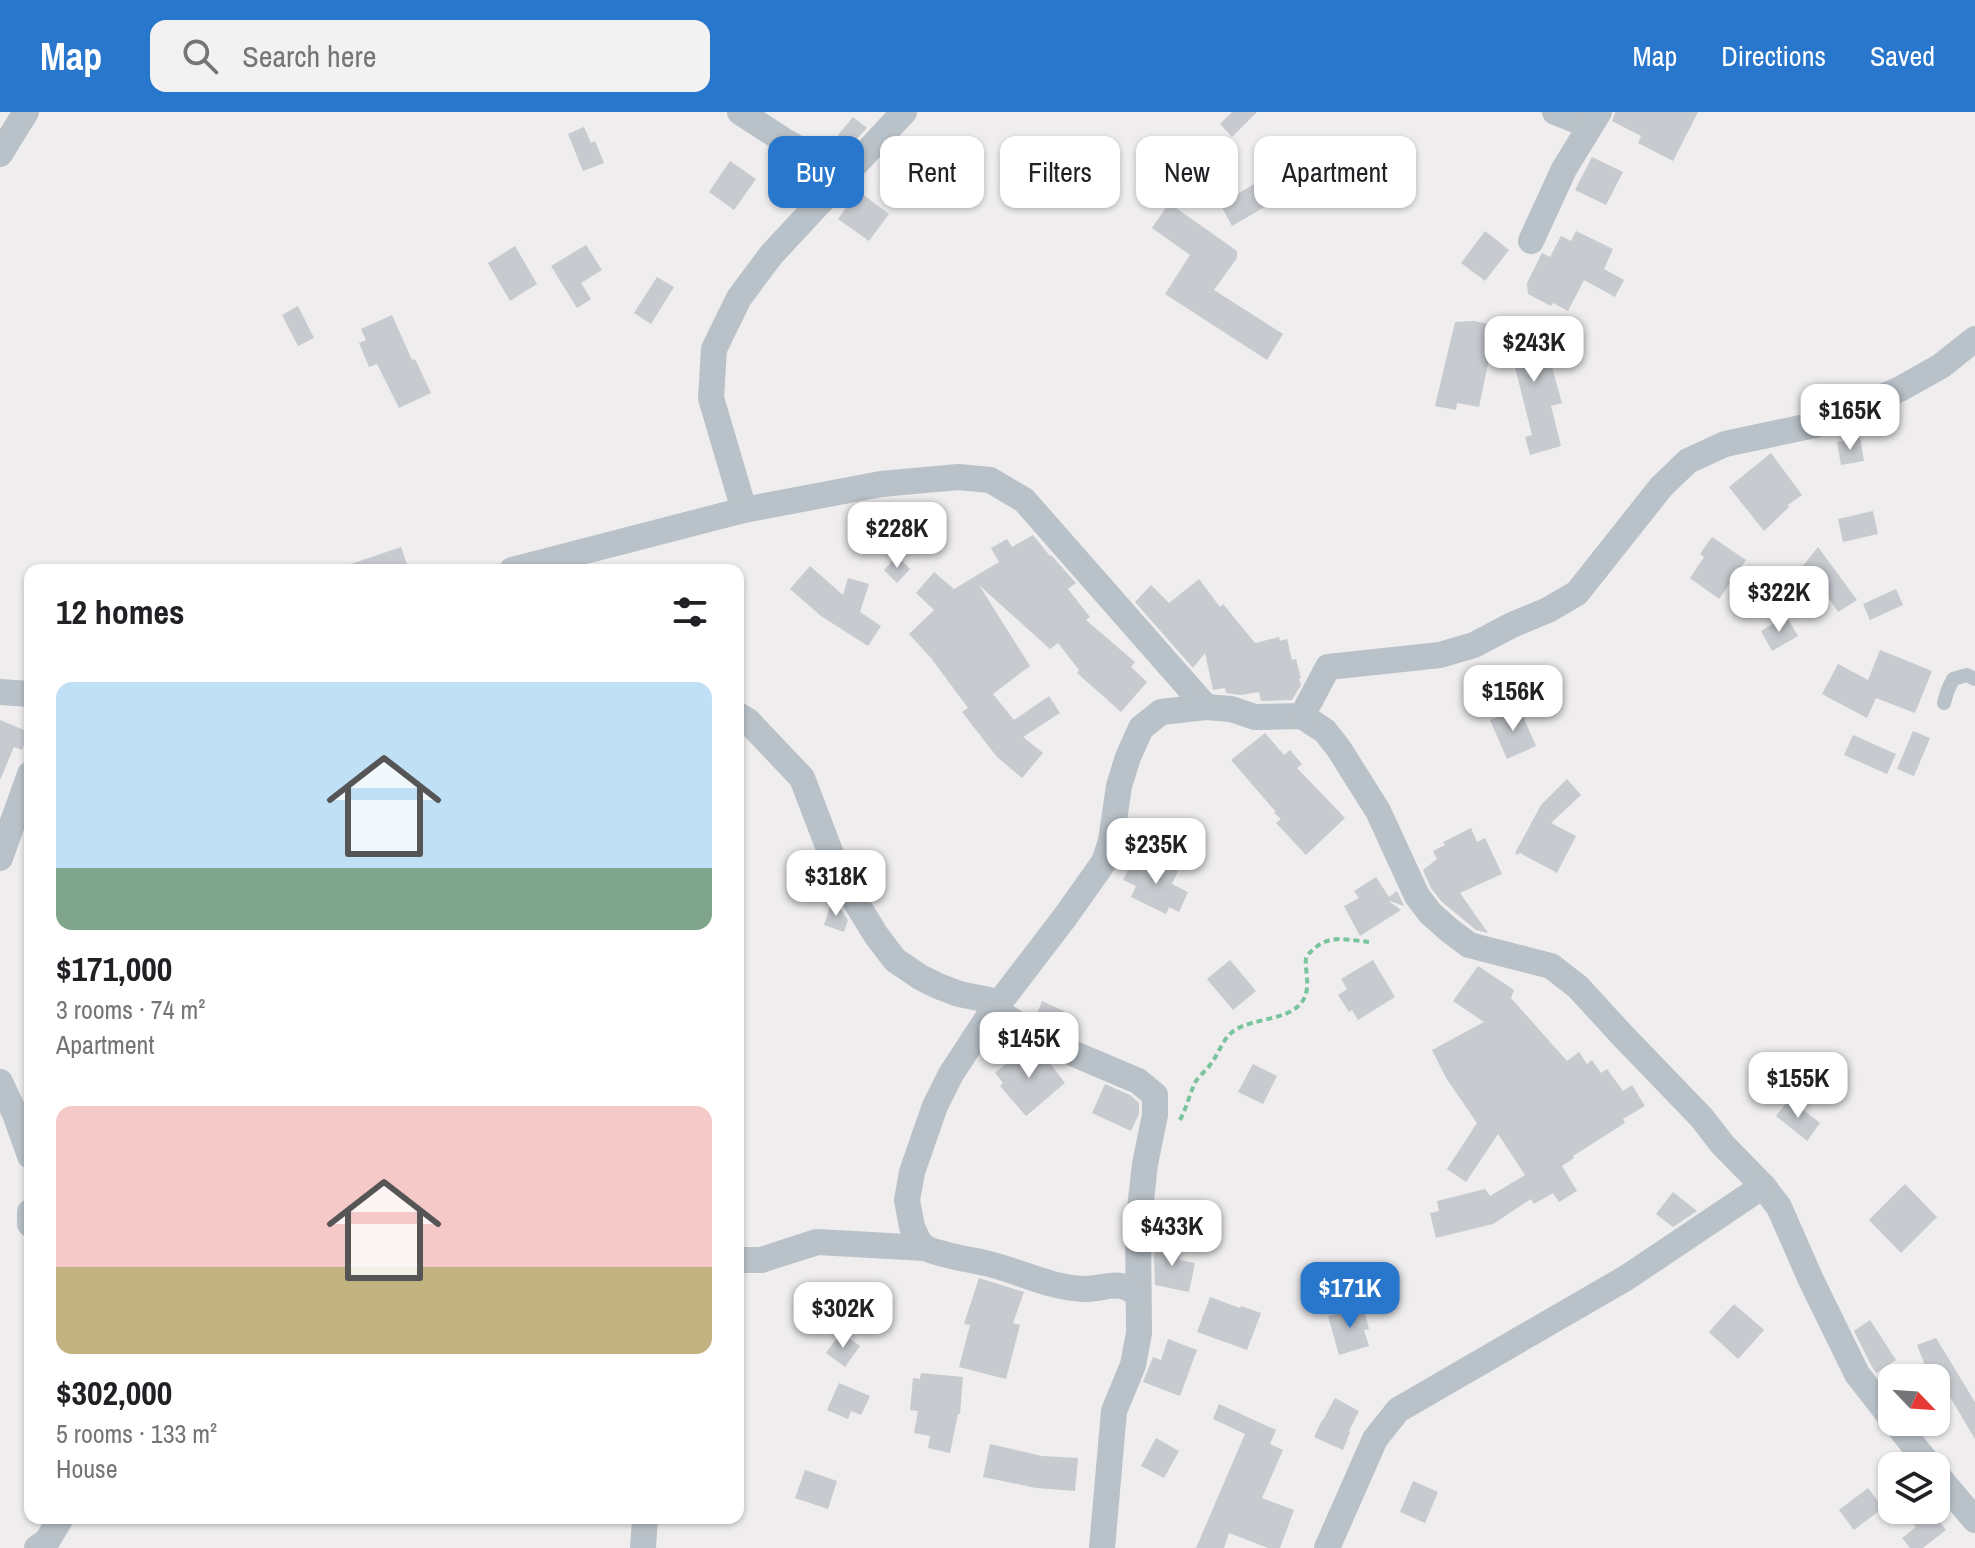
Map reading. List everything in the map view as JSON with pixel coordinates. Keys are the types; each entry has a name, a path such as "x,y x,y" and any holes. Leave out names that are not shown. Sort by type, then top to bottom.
{"street":[{"path":"0,154 26,112"},
{"path":"740,112 777,136"},
{"path":"864,155 904,112"},
{"path":"1531,241 1564,169 1594,119 1555,112"},
{"path":"744,510 711,398 714,349 739,298 771,255 815,208"},
{"path":"1302,716 1328,667 1440,655 1474,645 1577,593 1661,487 1688,461 1725,444 1815,425 1844,414 1900,389 1941,366 1975,339"},
{"path":"535,564 744,510 881,484 958,477 990,480 1024,500 1206,707"},
{"path":"0,692 24,694"},
{"path":"1138,1295 1122,1285 1085,1289 1059,1285 925,1248 912,1227 907,1200 912,1172 935,1106 972,1040 1104,862 1111,841 1119,786 1141,728 1161,712 1206,707 1231,709 1255,717 1302,716 1325,731 1339,749 1378,811 1417,896 1430,913 1469,945 1551,966 1578,987 1763,1186 1779,1207 1857,1374 1878,1401"},
{"path":"744,719 802,778 839,875 895,960 938,986 989,1000 995,1010 1027,1030 1138,1081 1155,1095 1155,1115 1145,1164 1140,1213 1139,1333 1133,1365 1114,1411 1102,1548"},
{"path":"0,858 24,791"},
{"path":"0,1082 24,1139"},
{"path":"1327,1548 1375,1439 1398,1410 1626,1278 1763,1186"},
{"path":"744,1260 761,1260 817,1242 925,1248"},
{"path":"1906,1436 1919,1452"},
{"path":"1950,1491 1975,1520"},
{"path":"37,1548 47,1541 57,1524"},
{"path":"643,1548 645,1524"}],"lane":[{"path":"1944,703 1953,679 1967,675 1975,679"}],"path":[{"path":"1173,1128 1182,1116 1195,1081 1211,1064 1219,1047 1232,1032 1247,1023 1277,1018 1304,1000 1307,988 1306,957 1311,951 1323,941 1369,942"}],"building":[{"path":"1232,112 1257,112 1233,136 1220,124"},
{"path":"1615,112 1698,112 1673,161 1638,143 1641,136 1612,121"},
{"path":"853,117 867,128 859,136 837,136"},
{"path":"584,127 591,143 595,141 604,163 583,171 568,134"},
{"path":"1592,157 1623,172 1606,205 1575,190"},
{"path":"730,161 756,179 734,210 709,192"},
{"path":"1254,184 1254,208 1263,208 1232,226 1222,208 1238,208 1238,194"},
{"path":"864,195 889,214 869,241 838,219 846,208 864,208"},
{"path":"1166,208 1176,208 1237,251 1237,258 1214,290 1283,334 1267,360 1165,294 1190,255 1152,228"},
{"path":"1485,231 1509,250 1485,281 1461,263"},
{"path":"1576,231 1613,249 1604,269 1624,280 1615,297 1584,280 1568,311 1528,294 1527,283 1542,253 1550,257 1561,236 1571,241"},
{"path":"586,245 602,270 581,283 591,299 577,308 551,266"},
{"path":"515,246 537,284 510,301 488,263"},
{"path":"657,277 674,287 651,324 634,313"},
{"path":"298,306 314,338 298,346 282,315"},
{"path":"392,315 431,393 399,408 377,364 369,367 359,343 366,340 361,329"},
{"path":"1537,317 1539,363 1545,362 1547,368 1552,367 1562,403 1551,406 1561,446 1530,455 1525,437 1532,435 1503,319"},
{"path":"1455,322 1496,325 1479,407 1457,403 1456,410 1435,406"},
{"path":"1860,438 1864,461 1841,465 1837,442"},
{"path":"1771,453 1802,495 1764,531 1729,487"},
{"path":"1873,511 1878,534 1843,542 1838,519"},
{"path":"1033,535 1076,583 1068,589 1090,617 1086,620 1135,662 1131,667 1147,682 1121,712 1077,673 1079,670 1058,643 1050,649 979,585 1030,666 993,694 1014,720 1049,696 1060,713 1023,737 1043,753 1022,778 997,757 962,712 968,708 909,634 934,610 916,593 934,572 954,589 999,562 991,548 1007,539 1012,547"},
{"path":"1712,537 1746,560 1719,599 1690,578 1704,557 1700,554"},
{"path":"401,547 407,564 351,564"},
{"path":"1818,547 1857,600 1838,612 1820,585 1806,602 1787,586"},
{"path":"897,556 910,569 897,583 884,570"},
{"path":"810,566 843,595 848,578 869,584 860,612 881,626 868,646 821,616 790,589"},
{"path":"1199,579 1220,607 1223,604 1255,643 1279,637 1280,641 1287,639 1301,678 1301,685 1292,700 1261,701 1259,692 1241,695 1226,693 1225,688 1213,690 1205,653 1193,668 1135,602 1151,585 1169,603"},
{"path":"1896,589 1903,605 1870,620 1863,604"},
{"path":"1786,616 1798,636 1772,651 1761,631"},
{"path":"1880,650 1932,671 1915,713 1876,698 1867,718 1822,694 1838,664 1868,680"},
{"path":"1519,707 1536,746 1507,759 1490,720"},
{"path":"0,720 24,730 24,745 22,750 14,747 0,780"},
{"path":"1913,731 1930,738 1914,776 1897,769"},
{"path":"1265,733 1284,755 1290,750 1302,764 1297,768 1345,818 1306,855 1276,823 1281,819 1276,812 1231,760"},
{"path":"1853,735 1896,754 1887,774 1844,755"},
{"path":"1567,779 1581,795 1551,823 1576,836 1557,873 1515,853 1541,805"},
{"path":"1471,828 1477,842 1485,838 1502,874 1460,893 1488,933 1476,930 1441,901 1423,870 1437,859 1433,851 1445,845 1443,842"},
{"path":"1133,860 1152,869 1156,861 1178,871 1172,884 1188,892 1179,912 1169,907 1166,914 1131,897 1136,886 1123,880"},
{"path":"1376,877 1389,897 1397,891 1404,906 1390,901 1401,910 1360,936 1344,906 1359,898 1354,891"},
{"path":"833,898 848,920 844,932 824,925"},
{"path":"1230,960 1256,991 1233,1010 1207,979"},
{"path":"1373,960 1395,997 1358,1020 1338,995 1347,989 1341,979"},
{"path":"1478,966 1514,990 1511,998 1567,1061 1579,1052 1587,1064 1592,1060 1601,1073 1607,1069 1623,1091 1632,1085 1645,1106 1562,1166 1577,1191 1559,1202 1553,1193 1534,1204 1531,1199 1493,1224 1436,1238 1430,1213 1439,1211 1437,1201 1485,1189 1490,1196 1525,1175 1498,1134 1466,1182 1447,1169 1477,1123 1446,1078 1432,1050 1484,1022 1453,1001"},
{"path":"1042,1001 1066,1012 1059,1028 1036,1016"},
{"path":"1026,1047 1046,1058 1065,1083 1026,1116 1000,1086 1003,1083 995,1073"},
{"path":"1253,1064 1277,1076 1263,1104 1238,1092"},
{"path":"1105,1084 1130,1095 1139,1103 1139,1114 1131,1131 1092,1113"},
{"path":"1789,1099 1820,1123 1807,1141 1776,1116"},
{"path":"1905,1184 1937,1217 1901,1253 1869,1220"},
{"path":"1673,1192 1697,1211 1673,1227 1656,1214"},
{"path":"1178,1241 1180,1260 1195,1263 1189,1292 1155,1285 1157,1243"},
{"path":"979,1278 1024,1292 1013,1323 1020,1325 1006,1379 959,1367 970,1325 964,1324"},
{"path":"1210,1297 1261,1313 1247,1350 1197,1332"},
{"path":"1734,1304 1764,1330 1738,1359 1709,1332"},
{"path":"1363,1306 1369,1329 1364,1330 1369,1346 1339,1355 1328,1316"},
{"path":"1870,1320 1896,1360 1890,1364 1878,1364 1876,1373 1854,1331"},
{"path":"841,1332 860,1346 845,1367 826,1353"},
{"path":"1936,1338 1975,1402 1975,1439 1950,1397 1950,1364 1924,1364 1917,1345"},
{"path":"1168,1339 1197,1350 1180,1396 1143,1382 1153,1357 1161,1360"},
{"path":"921,1373 963,1377 960,1414 950,1453 928,1448 930,1436 914,1433 918,1411 910,1410 913,1378 920,1379"},
{"path":"839,1383 870,1396 861,1415 851,1411 848,1419 827,1410"},
{"path":"1335,1398 1359,1411 1343,1450 1314,1437"},
{"path":"1219,1404 1276,1430 1270,1444 1283,1450 1262,1498 1294,1510 1280,1548 1268,1548 1229,1533 1224,1548 1196,1548 1245,1434 1213,1419"},
{"path":"1156,1438 1179,1451 1164,1478 1141,1466"},
{"path":"990,1444 1042,1456 1078,1458 1075,1491 1036,1488 983,1477"},
{"path":"805,1470 837,1481 828,1509 795,1498"},
{"path":"1413,1481 1438,1492 1425,1523 1400,1512"},
{"path":"1868,1488 1878,1501 1878,1512 1854,1530 1839,1510"},
{"path":"1914,1524 1942,1524 1946,1530 1923,1548 1910,1548 1902,1538 1916,1527"}]}
